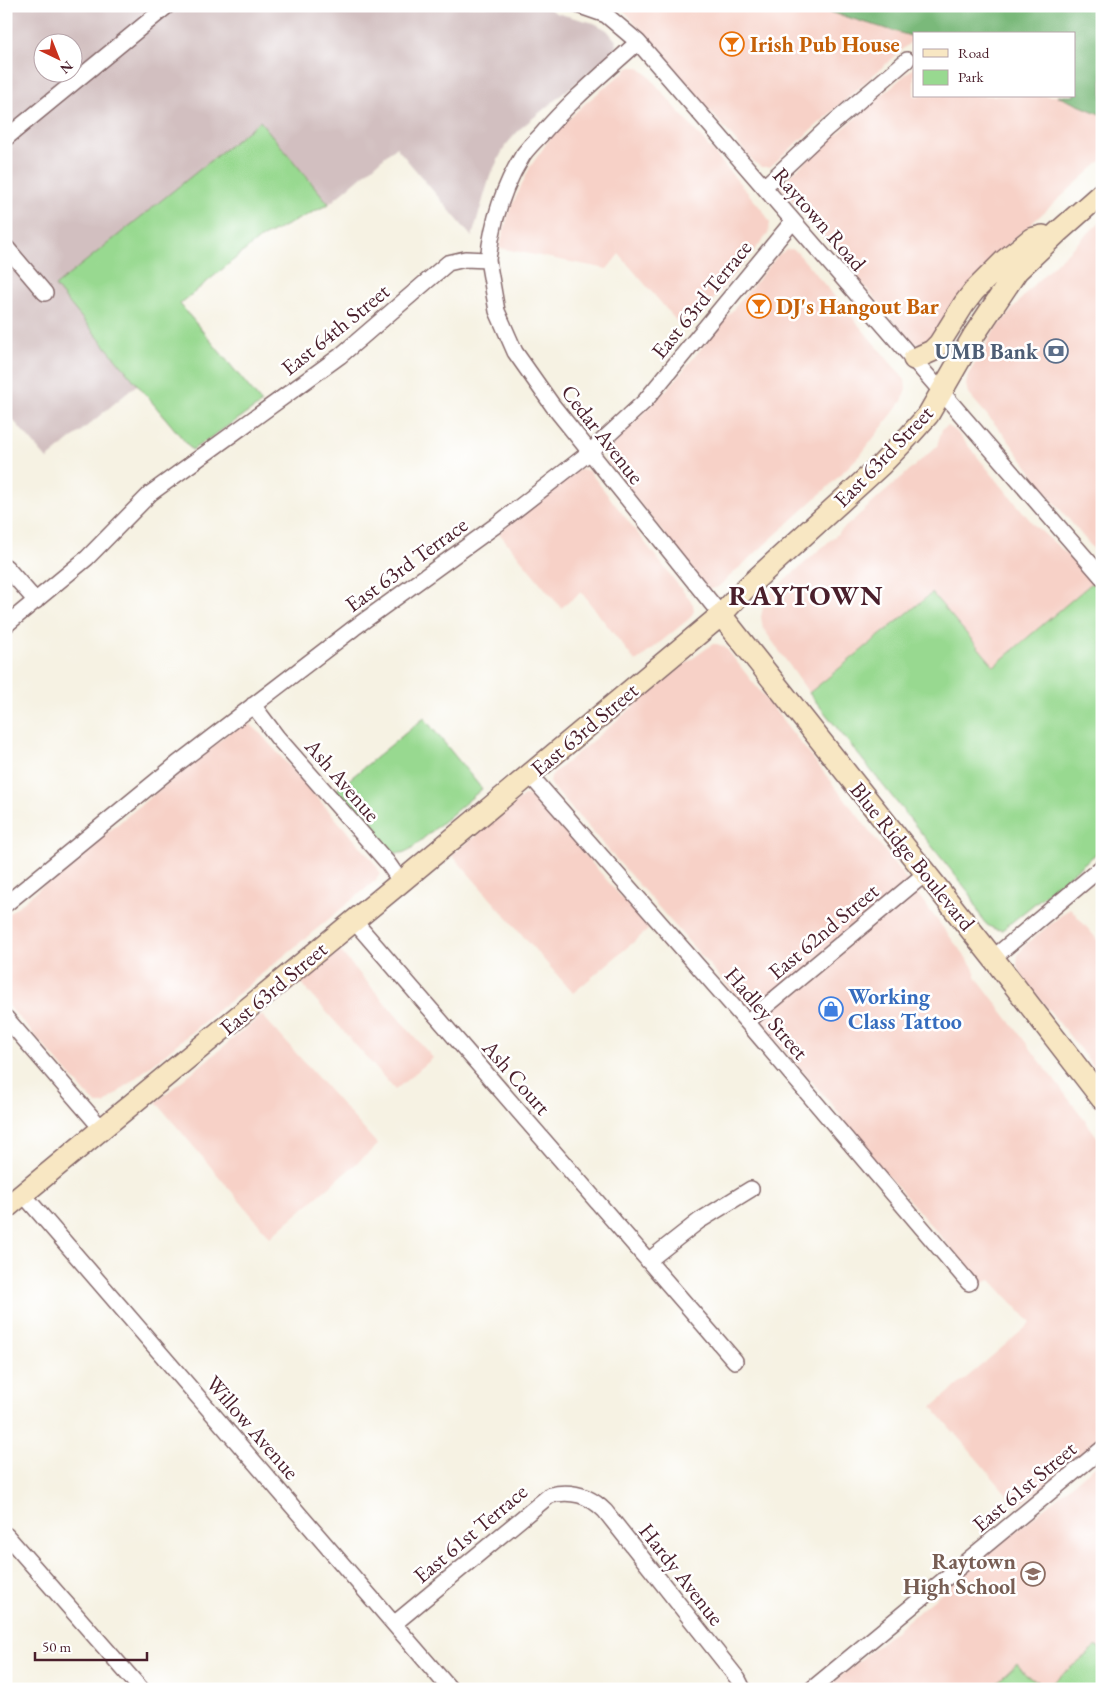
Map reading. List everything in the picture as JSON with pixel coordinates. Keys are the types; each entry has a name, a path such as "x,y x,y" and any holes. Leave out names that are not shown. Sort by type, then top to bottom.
{"street":[{"path":"6,138 167,6"},
{"path":"580,6 603,11"},
{"name":"Raytown Road","path":"603,11 638,42 1102,577"},
{"path":"488,260 490,238 498,210 509,181 524,154 559,113 638,42"},
{"path":"764,187 826,129 907,60"},
{"name":"East 63rd Street","path":"6,1208 721,615 751,583 881,465 928,415 974,335 1017,271 1102,193"},
{"name":"East 63rd Terrace","path":"6,904 169,770 365,620 495,526 590,452 645,401 792,221"},
{"path":"914,359 932,351 939,344 974,291 1006,260 1031,240 1058,232"},
{"path":"6,247 45,293"},
{"name":"East 64th Street","path":"6,625 87,558 151,493 340,356 448,263 465,259 488,260"},
{"name":"Cedar Avenue","path":"488,260 497,311 515,352 553,406 721,615"},
{"path":"6,567 36,601"},
{"name":"Blue Ridge Boulevard","path":"721,615 994,958 1102,1099"},
{"name":"Ash Avenue","path":"253,705 277,736 387,862 401,882"},
{"name":"Hadley Street","path":"528,774 747,1022 969,1282"},
{"path":"994,958 1102,867"},
{"name":"East 62nd Street","path":"747,1022 926,873"},
{"name":"Ash Court","path":"354,921 735,1361"},
{"path":"6,1018 102,1129"},
{"path":"648,1261 699,1220 751,1188"},
{"name":"Willow Avenue","path":"23,1194 450,1689"},
{"name":"East 61st Street","path":"812,1689 1102,1449"},
{"name":"East 61st Terrace","path":"394,1624 550,1495 562,1492 580,1494"},
{"name":"Hardy Avenue","path":"580,1494 596,1502 605,1511 738,1679 743,1689"},
{"path":"6,1535 141,1689"}],"shaded area":[{"path":"6,6 545,6 556,13 594,23 607,30 616,41 616,50 521,128 505,146 490,176 472,237 396,147 329,204 260,121 55,286 138,384 47,459 6,412"},
{"path":"620,6 809,6 913,37 913,40 770,167 762,167 753,161"},
{"path":"630,67 638,67 647,74 764,212 770,223 768,234 686,332 619,254 607,269 499,248 509,212 530,167 551,137 582,106"},
{"path":"913,68 913,98 1062,98 1102,115 1102,160 1001,251 935,339 925,344 915,343 900,328 779,185"},
{"path":"1102,220 1102,559 1049,496 1005,436 968,393 966,385 968,375 992,334 1033,285"},
{"path":"792,249 797,252 905,380 906,389 902,401 862,453 828,487 718,587 711,589 704,584 607,462 605,453 672,384 778,255"},
{"path":"948,426 956,431 1034,525 1066,553 1093,582 994,666 931,593 809,693 763,628 761,617 763,607 770,594 937,446 942,429"},
{"path":"582,469 589,471 693,604 694,611 690,618 636,662 581,592 561,608 499,533"},
{"path":"713,644 725,647 858,816 973,967 977,978 1102,1143 1102,1438 1018,1507 932,1407 1031,1323 990,1279 982,1284 861,1145 835,1108 550,782 551,777 556,771 682,666"},
{"path":"244,723 251,725 259,732 368,855 380,874 375,881 104,1104 97,1104 6,1003 6,916 238,725"},
{"path":"525,795 534,796 649,929 573,993 452,855"},
{"path":"1070,908 1102,945 1102,1077 1023,977 1017,965 1018,955 1025,945"},
{"path":"340,951 433,1058 395,1090 301,983"},
{"path":"262,1015 378,1145 270,1237 156,1102"},
{"name":"Raytown High School","path":"1102,1460 1102,1689 825,1689"}],"green space":[{"path":"809,6 1102,6 1102,115 1062,98 1076,98 1076,32 913,32 913,37"},
{"path":"260,121 329,204 259,239 180,304 262,403 192,450 55,286"},
{"path":"1093,582 1102,592 1102,849 1002,930 995,929 985,923 971,895 809,693 932,593 994,666"},
{"path":"424,718 482,789 412,848 402,853 394,852 387,850 334,792"},
{"path":"1097,1646 1102,1652 1102,1689 990,1689 1017,1664 1025,1674 1047,1687"}],"place":[{"name":"Irish Pub House","path":"732,44"},
{"name":"DJ's Hangout Bar","path":"759,306"},
{"name":"UMB Bank","path":"1056,351"},
{"name":"Working Class Tattoo","path":"831,1009"},
{"name":"Raytown High School","path":"1033,1574"}],"district":[{"name":"RAYTOWN","path":"806,595"}]}
